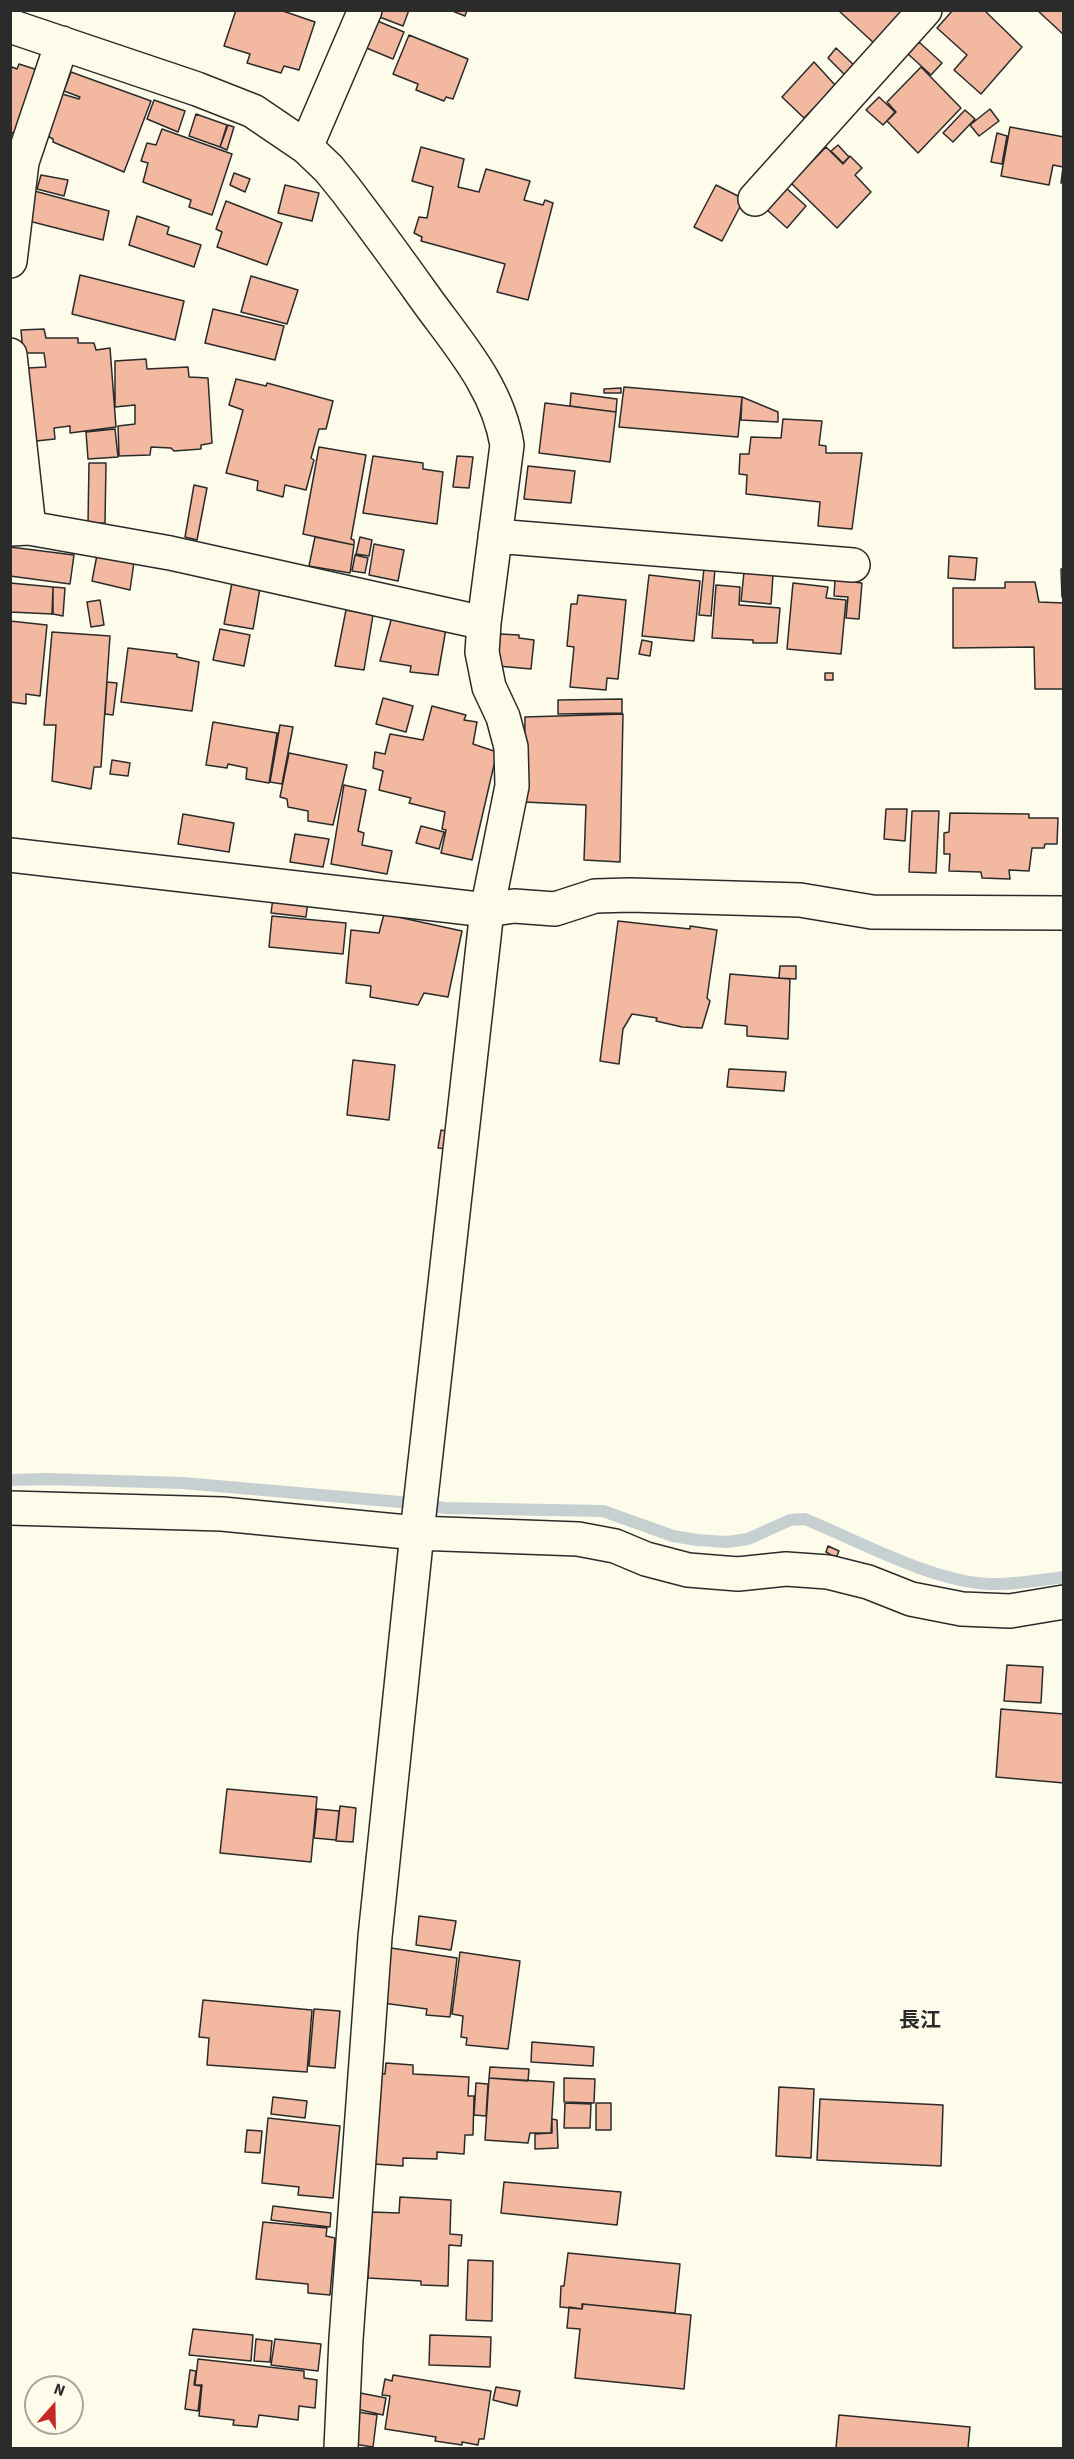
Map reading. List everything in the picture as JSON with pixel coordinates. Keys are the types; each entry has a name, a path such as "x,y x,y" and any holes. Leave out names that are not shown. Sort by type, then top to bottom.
{"street":[{"path":"306,147 365,10"},
{"path":"755,199 925,10"},
{"path":"10,26 197,89 253,111 282,128 306,147 329,169 466,353 494,399 503,423 507,445 482,652 489,687 503,717 511,747 512,786 487,910 417,1533 375,1937 346,2327 341,2448"},
{"path":"10,261 22,162 62,44"},
{"path":"10,355 20,528 170,553 484,623"},
{"path":"495,537 853,565"},
{"path":"10,855 487,910 514,906 555,909 595,896 630,895 800,900 872,912 1064,913"},
{"path":"10,1508 222,1514 417,1533 578,1539 615,1546 646,1559 688,1570 738,1574 786,1569 828,1572 868,1582 911,1599 962,1609 1010,1611 1064,1602"}],"building":[{"path":"236,10 280,10 315,22 299,70 284,66 281,73 247,63 250,54 224,46"},
{"path":"379,10 409,10 403,26 377,16"},
{"path":"450,10 467,10 465,16"},
{"path":"838,10 903,10 876,45"},
{"path":"953,10 984,10 1022,47 981,94 954,70 967,55 937,28"},
{"path":"1037,10 1064,10 1064,35"},
{"path":"375,20 404,32 393,59 364,47"},
{"path":"409,35 468,59 453,99 446,97 444,101 416,90 418,84 393,74"},
{"path":"919,42 942,63 931,75 908,54"},
{"path":"836,48 856,67 847,77 828,58"},
{"path":"814,62 836,86 804,118 782,97"},
{"path":"19,64 41,71 23,136 10,132 10,72 12,67 17,69"},
{"path":"921,67 961,108 918,153 887,121 896,112 887,102"},
{"path":"71,72 151,101 124,172 53,142 53,139 44,134 59,93 79,99 80,97 64,91"},
{"path":"879,97 895,112 883,125 866,110"},
{"path":"154,100 185,111 178,132 147,119"},
{"path":"990,109 999,121 979,136 970,125"},
{"path":"965,110 975,119 953,142 943,133"},
{"path":"196,114 227,125 220,147 189,136"},
{"path":"228,125 234,127 227,150 220,147"},
{"path":"1010,127 1064,137 1064,183 1061,183 1063,167 1053,165 1049,185 1001,176"},
{"path":"162,129 232,154 212,215 189,207 191,200 143,182 148,163 141,161 147,143 156,145"},
{"path":"997,133 1007,136 1002,164 991,162"},
{"path":"838,145 849,157 843,163 831,151"},
{"path":"421,147 464,159 458,187 479,192 486,169 530,181 524,200 543,205 545,200 553,203 528,300 497,292 505,264 421,241 422,237 414,233 419,217 427,218 433,187 412,181"},
{"path":"826,147 843,164 850,156 862,168 855,175 871,192 837,228 791,183"},
{"path":"234,173 250,179 245,192 230,185"},
{"path":"41,175 68,180 64,196 37,189"},
{"path":"285,185 319,193 312,221 278,213"},
{"path":"716,185 744,199 722,241 694,227"},
{"path":"785,187 806,206 787,228 766,209"},
{"path":"27,189 109,211 103,240 21,219"},
{"path":"226,201 282,223 267,265 217,247 222,232 216,229"},
{"path":"137,216 169,227 167,234 201,245 194,267 129,245"},
{"path":"80,275 184,301 175,340 72,314"},
{"path":"251,276 298,290 287,324 241,312"},
{"path":"213,309 284,326 275,360 205,343"},
{"path":"44,329 46,338 78,338 78,343 94,343 96,350 110,348 116,427 70,433 70,426 54,428 55,439 36,441 28,368 46,367 44,353 23,353 21,330"},
{"path":"146,359 147,369 188,367 189,377 208,378 212,443 201,445 201,449 174,451 171,448 151,447 150,455 119,456 118,426 135,424 135,405 115,407 115,361"},
{"path":"236,379 266,386 267,383 333,401 326,429 319,429 306,490 285,485 283,497 257,490 258,481 226,473 243,410 229,405"},
{"path":"624,387 742,397 738,437 619,427"},
{"path":"621,388 621,393 604,393 604,389"},
{"path":"571,393 617,399 616,412 570,406"},
{"path":"742,397 778,412 778,422 741,420"},
{"path":"545,403 616,412 610,462 539,453"},
{"path":"783,419 822,421 819,445 826,446 826,453 862,453 852,529 818,526 820,502 746,494 747,475 739,474 740,454 749,454 751,437 781,438"},
{"path":"115,429 118,457 88,459 86,432"},
{"path":"319,447 366,455 351,539 354,540 354,545 303,534"},
{"path":"373,456 423,463 423,469 443,472 437,524 363,513"},
{"path":"457,456 473,457 469,488 453,487"},
{"path":"89,463 106,463 105,523 88,523"},
{"path":"528,466 575,471 571,503 524,499"},
{"path":"194,485 207,488 197,540 185,537"},
{"path":"315,537 354,545 350,573 309,566"},
{"path":"360,537 372,540 369,556 356,554"},
{"path":"374,544 404,550 398,581 369,575"},
{"path":"10,547 74,555 70,584 10,576"},
{"path":"97,555 134,562 130,590 92,581"},
{"path":"355,555 368,558 365,573 352,571"},
{"path":"949,556 977,558 975,580 948,578"},
{"path":"704,568 715,569 711,616 699,615"},
{"path":"1061,569 1064,569 1064,597 1062,597"},
{"path":"744,572 773,575 771,604 741,601"},
{"path":"649,575 700,581 694,641 642,636"},
{"path":"835,580 862,583 859,619 846,618 848,597 834,596"},
{"path":"1005,582 1035,582 1039,602 1064,603 1064,689 1035,689 1034,647 953,648 953,588 1005,588"},
{"path":"10,583 53,587 52,614 10,612"},
{"path":"232,583 260,588 253,629 224,624"},
{"path":"793,583 828,587 826,598 846,600 841,654 787,649"},
{"path":"716,585 740,587 739,605 780,608 777,643 753,643 753,640 712,638"},
{"path":"53,587 65,588 63,616 53,614"},
{"path":"578,595 626,600 618,679 607,678 606,690 570,687 574,647 567,646 571,604 577,604"},
{"path":"100,600 104,625 91,627 87,602"},
{"path":"346,610 373,615 364,670 335,666"},
{"path":"393,613 447,623 438,675 410,672 411,666 380,661"},
{"path":"10,621 47,625 40,696 26,694 26,704 10,702"},
{"path":"220,629 250,635 244,666 213,660"},
{"path":"52,632 110,636 101,767 94,767 91,789 52,781 56,725 44,725"},
{"path":"500,634 519,635 519,638 534,640 531,669 498,666"},
{"path":"642,640 652,642 650,656 639,654"},
{"path":"128,648 177,654 177,657 199,662 192,711 121,702"},
{"path":"825,673 833,673 833,680 825,680"},
{"path":"107,682 117,683 113,715 105,714"},
{"path":"383,698 413,706 406,732 376,724"},
{"path":"622,699 622,713 558,714 558,700"},
{"path":"432,706 466,715 464,720 477,722 473,744 497,752 472,860 441,853 446,830 442,829 445,812 409,803 411,798 379,790 383,771 373,768 375,752 385,754 390,734 423,740"},
{"path":"623,714 620,862 584,860 586,805 524,802 525,717"},
{"path":"213,722 277,733 269,783 246,779 247,768 228,764 227,768 206,765"},
{"path":"280,725 293,727 282,784 270,782"},
{"path":"289,753 347,765 333,825 308,821 308,811 288,807 287,799 280,797"},
{"path":"112,760 130,763 128,776 110,774"},
{"path":"344,785 366,790 358,831 364,833 362,845 392,851 387,874 331,864"},
{"path":"886,809 907,809 905,841 884,839"},
{"path":"912,811 939,811 936,873 909,872"},
{"path":"950,813 1029,814 1029,818 1058,818 1057,844 1045,844 1044,848 1032,848 1029,871 1009,870 1010,879 982,878 981,872 949,871 950,854 944,854 944,833 949,832"},
{"path":"183,814 234,823 229,852 178,844"},
{"path":"421,826 444,832 439,849 416,843"},
{"path":"295,834 329,839 323,867 290,862"},
{"path":"273,898 308,901 306,917 271,913"},
{"path":"384,914 462,931 448,997 424,993 418,1005 370,997 371,986 346,983 351,930 379,933"},
{"path":"272,916 346,923 343,954 269,947"},
{"path":"618,921 717,930 707,998 710,1001 702,1028 682,1027 656,1021 657,1018 632,1014 623,1029 619,1064 600,1061"},
{"path":"780,966 796,966 796,979 779,978"},
{"path":"730,974 790,979 788,1039 747,1036 747,1026 725,1024"},
{"path":"353,1060 395,1065 389,1120 347,1115"},
{"path":"729,1069 786,1072 784,1091 727,1087"},
{"path":"441,1130 450,1132 447,1149 438,1148"},
{"path":"828,1546 839,1551 836,1558 826,1552"},
{"path":"1007,1665 1043,1667 1041,1703 1004,1701"},
{"path":"1001,1709 1064,1714 1064,1783 996,1777"},
{"path":"227,1789 317,1797 311,1862 220,1853"},
{"path":"340,1806 356,1808 353,1842 336,1841"},
{"path":"317,1809 339,1811 336,1840 314,1838"},
{"path":"419,1916 456,1921 451,1950 416,1945"},
{"path":"391,1948 457,1958 450,2017 426,2015 427,2009 383,2003"},
{"path":"460,1952 520,1961 508,2049 466,2045 467,2038 461,2037 463,2016 452,2014"},
{"path":"203,2000 312,2010 307,2072 207,2065 209,2038 199,2037"},
{"path":"314,2009 340,2011 335,2068 309,2066"},
{"path":"532,2042 594,2047 593,2066 531,2062"},
{"path":"386,2063 413,2065 413,2074 469,2077 468,2096 474,2096 473,2135 465,2135 464,2154 437,2152 437,2159 403,2158 403,2166 374,2164 378,2073 385,2074"},
{"path":"490,2067 529,2069 528,2081 489,2078"},
{"path":"489,2078 554,2082 551,2133 530,2133 528,2143 485,2140"},
{"path":"564,2078 595,2079 594,2103 564,2102"},
{"path":"476,2083 488,2084 486,2116 474,2115"},
{"path":"779,2087 814,2089 811,2158 776,2156"},
{"path":"273,2097 307,2101 305,2118 271,2114"},
{"path":"820,2099 943,2105 941,2166 817,2160"},
{"path":"565,2103 591,2104 590,2128 564,2128"},
{"path":"596,2103 611,2103 611,2130 596,2130"},
{"path":"268,2118 340,2126 333,2198 298,2195 299,2187 262,2183"},
{"path":"552,2119 557,2120 558,2148 535,2149 535,2134 552,2133"},
{"path":"247,2130 262,2131 260,2153 245,2152"},
{"path":"504,2182 621,2192 617,2225 501,2213"},
{"path":"400,2197 451,2200 450,2234 462,2235 461,2246 449,2245 448,2286 421,2285 421,2281 368,2278 372,2212 399,2213"},
{"path":"273,2206 331,2213 330,2227 271,2220"},
{"path":"263,2222 327,2228 326,2236 335,2238 330,2295 308,2293 308,2284 256,2279"},
{"path":"568,2253 680,2264 675,2313 582,2304 582,2309 560,2307 561,2286 564,2286"},
{"path":"468,2260 493,2261 492,2321 466,2320"},
{"path":"583,2304 691,2315 684,2389 575,2378 580,2329 567,2328 569,2307 582,2309"},
{"path":"193,2329 253,2335 251,2361 189,2355"},
{"path":"430,2335 491,2337 490,2367 429,2365"},
{"path":"256,2339 272,2341 270,2362 254,2361"},
{"path":"275,2339 321,2344 318,2371 271,2365"},
{"path":"198,2359 304,2371 304,2378 317,2380 315,2408 299,2406 298,2420 259,2415 257,2427 233,2425 234,2420 199,2416 202,2385 195,2385"},
{"path":"190,2370 196,2371 194,2385 201,2386 198,2411 185,2409"},
{"path":"393,2375 491,2391 484,2439 479,2439 478,2445 462,2442 462,2445 435,2441 436,2437 385,2429 390,2396 382,2395 385,2379 392,2381"},
{"path":"496,2387 520,2391 517,2406 493,2400"},
{"path":"355,2392 386,2398 383,2415 352,2408"},
{"path":"351,2411 377,2415 373,2447 347,2443"},
{"path":"839,2415 970,2427 968,2448 836,2448"}],"waterway":[{"path":"10,1480 183,1483 445,1508 603,1511 673,1536 727,1542 748,1539 790,1520 805,1519 896,1559 968,1582 1008,1584 1064,1577"}],"district":[{"name":"長江","path":"920,2022"}]}
